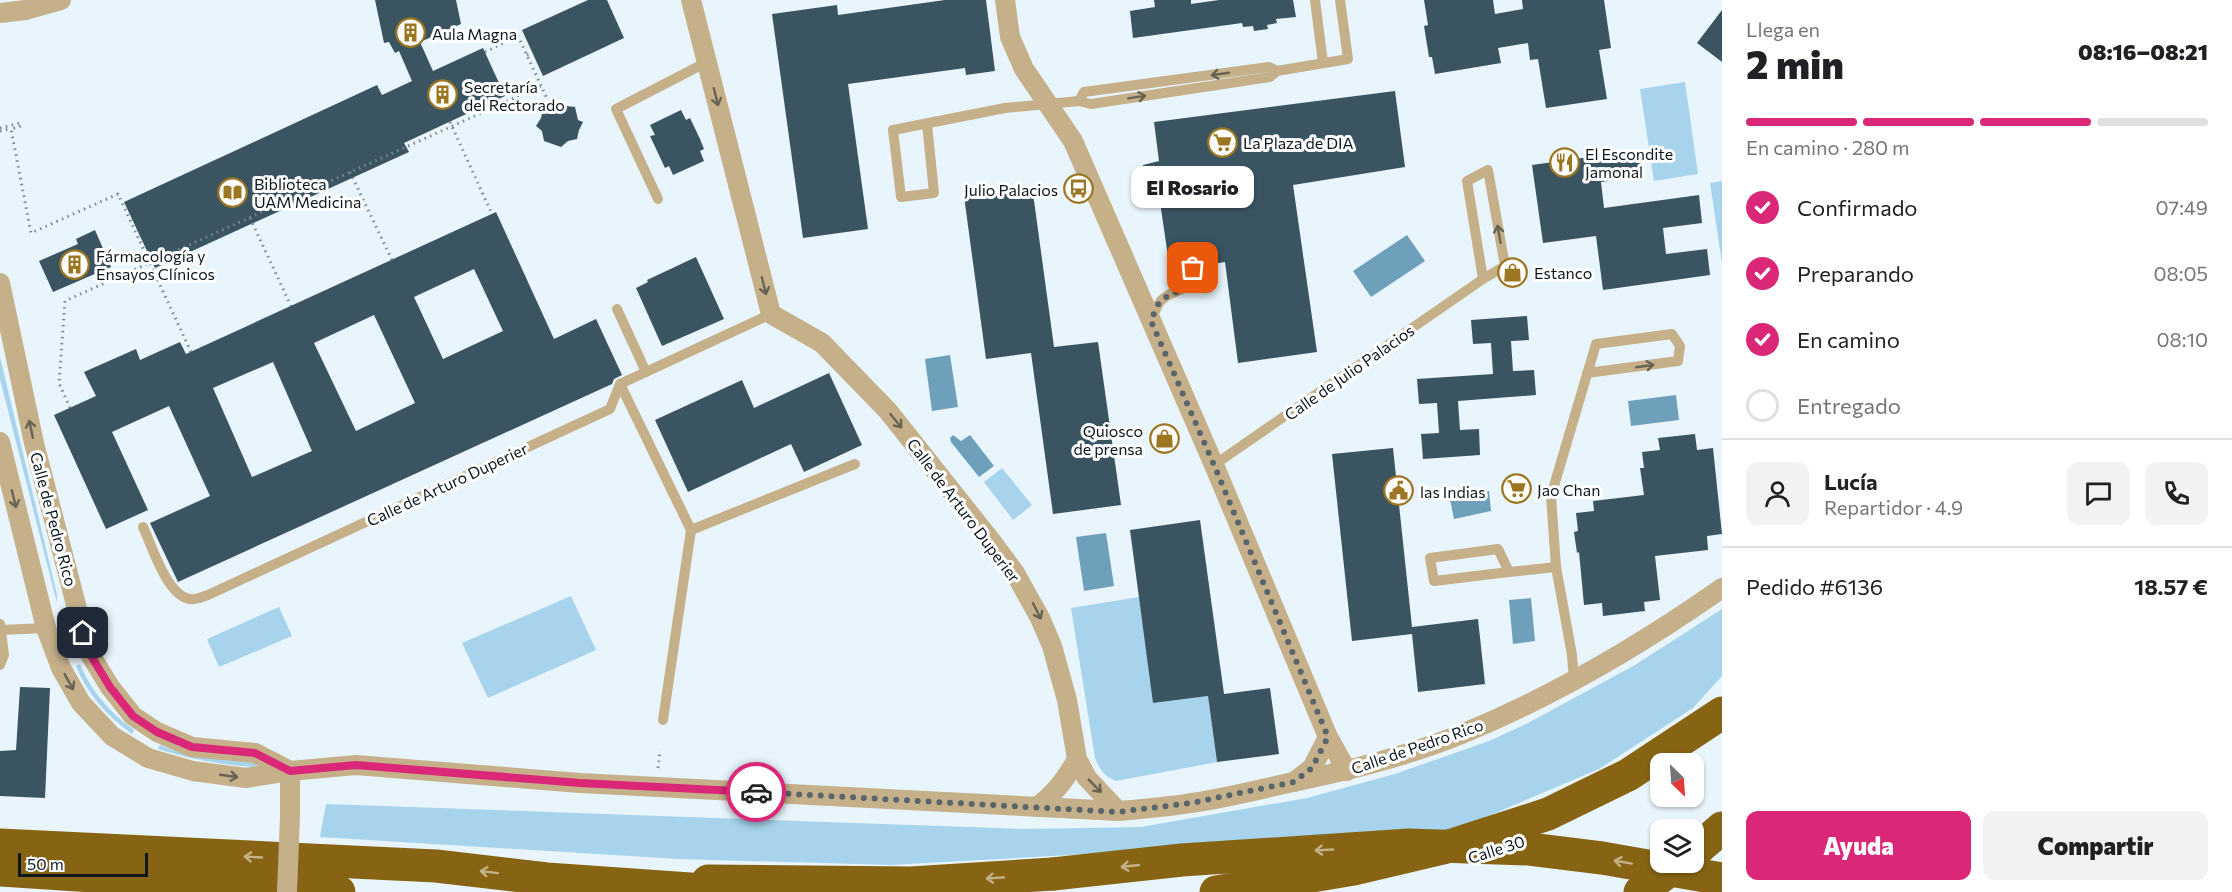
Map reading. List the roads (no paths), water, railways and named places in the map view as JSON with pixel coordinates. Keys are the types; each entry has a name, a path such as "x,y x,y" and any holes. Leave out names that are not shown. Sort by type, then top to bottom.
{"highway":[{"path":"1216,892 1354,869 1443,848 1548,814 1628,775 1722,713"},
{"path":"1697,753 1722,737"},
{"name":"Calle 30","path":"1321,892 1405,876 1524,840 1605,806 1650,781"},
{"path":"1704,843 1722,828"},
{"path":"0,845 436,866 547,879 733,892"},
{"path":"547,879 911,883 1053,874 1182,860 1409,845 1530,849 1602,858 1722,879"},
{"path":"0,870 339,892"},
{"path":"1640,892 1666,873"}],"street":[{"path":"0,13 25,10 61,0"},
{"path":"691,0 771,314"},
{"path":"1005,0 1010,37 1024,69 1073,141 1214,465 1328,737 1347,771"},
{"path":"0,23 25,10"},
{"name":"Calle de Pedro Rico","path":"0,283 34,443 88,651 110,687 133,716 157,732 192,747 255,753 290,771"},
{"name":"Calle de Arturo Duperier","path":"771,314 822,343 888,411 1015,573 1040,618 1052,646 1067,700 1077,759 1087,778 1118,812"},
{"name":"Calle de Pedro Rico","path":"0,442 46,628 61,668 81,703 112,736 148,758 193,771 246,778 356,765 580,783 1118,812 1191,803 1347,771 1391,759 1464,733 1574,681 1680,618 1722,588"},
{"path":"1294,782 1312,768 1328,737"},
{"path":"1037,807 1050,797 1065,780 1077,759"},
{"path":"286,892 290,771"}],"lane":[{"path":"1315,0 1323,63"},
{"path":"927,124 934,193 901,197 893,130 1005,108 1079,101 1091,104 1270,77 1277,71 1348,59 1340,0"},
{"path":"658,199 616,109 707,62"},
{"name":"Calle de Julio Palacios","path":"1214,465 1505,266 1488,170 1467,181 1484,279"},
{"path":"1151,321 1161,300 1182,290 1191,281 1193,268"},
{"path":"617,309 646,372"},
{"path":"663,720 691,530 620,384 771,314"},
{"path":"1574,681 1572,655 1556,567 1551,496 1587,373 1596,344 1672,334 1680,346 1678,361 1587,373"},
{"name":"Calle de Arturo Duperier","path":"143,527 171,587 182,597 193,600 610,409 620,384"},
{"path":"691,530 855,464"},
{"path":"1509,572 1498,549 1430,558 1434,581 1556,567"},
{"path":"0,665 4,655 1,627 46,628"},
{"path":"67,836 156,851"}],"place":[{"name":"Aula Magna","path":"411,33"},
{"name":"Secretaría del Rectorado","path":"443,95"},
{"name":"La Plaza de DIA","path":"1222,142"},
{"name":"El Escondite Jamonal","path":"1564,162"},
{"name":"Julio Palacios","path":"1079,189"},
{"name":"Biblioteca UAM Medicina","path":"233,192"},
{"name":"Fármacología y Ensayos Clínicos","path":"75,264"},
{"name":"El Rosario","path":"1193,268"},
{"name":"Estanco","path":"1513,272"},
{"name":"Quiosco de prensa","path":"1164,439"},
{"name":"Jao Chan","path":"1516,489"},
{"name":"las Indias","path":"1399,491"}]}
